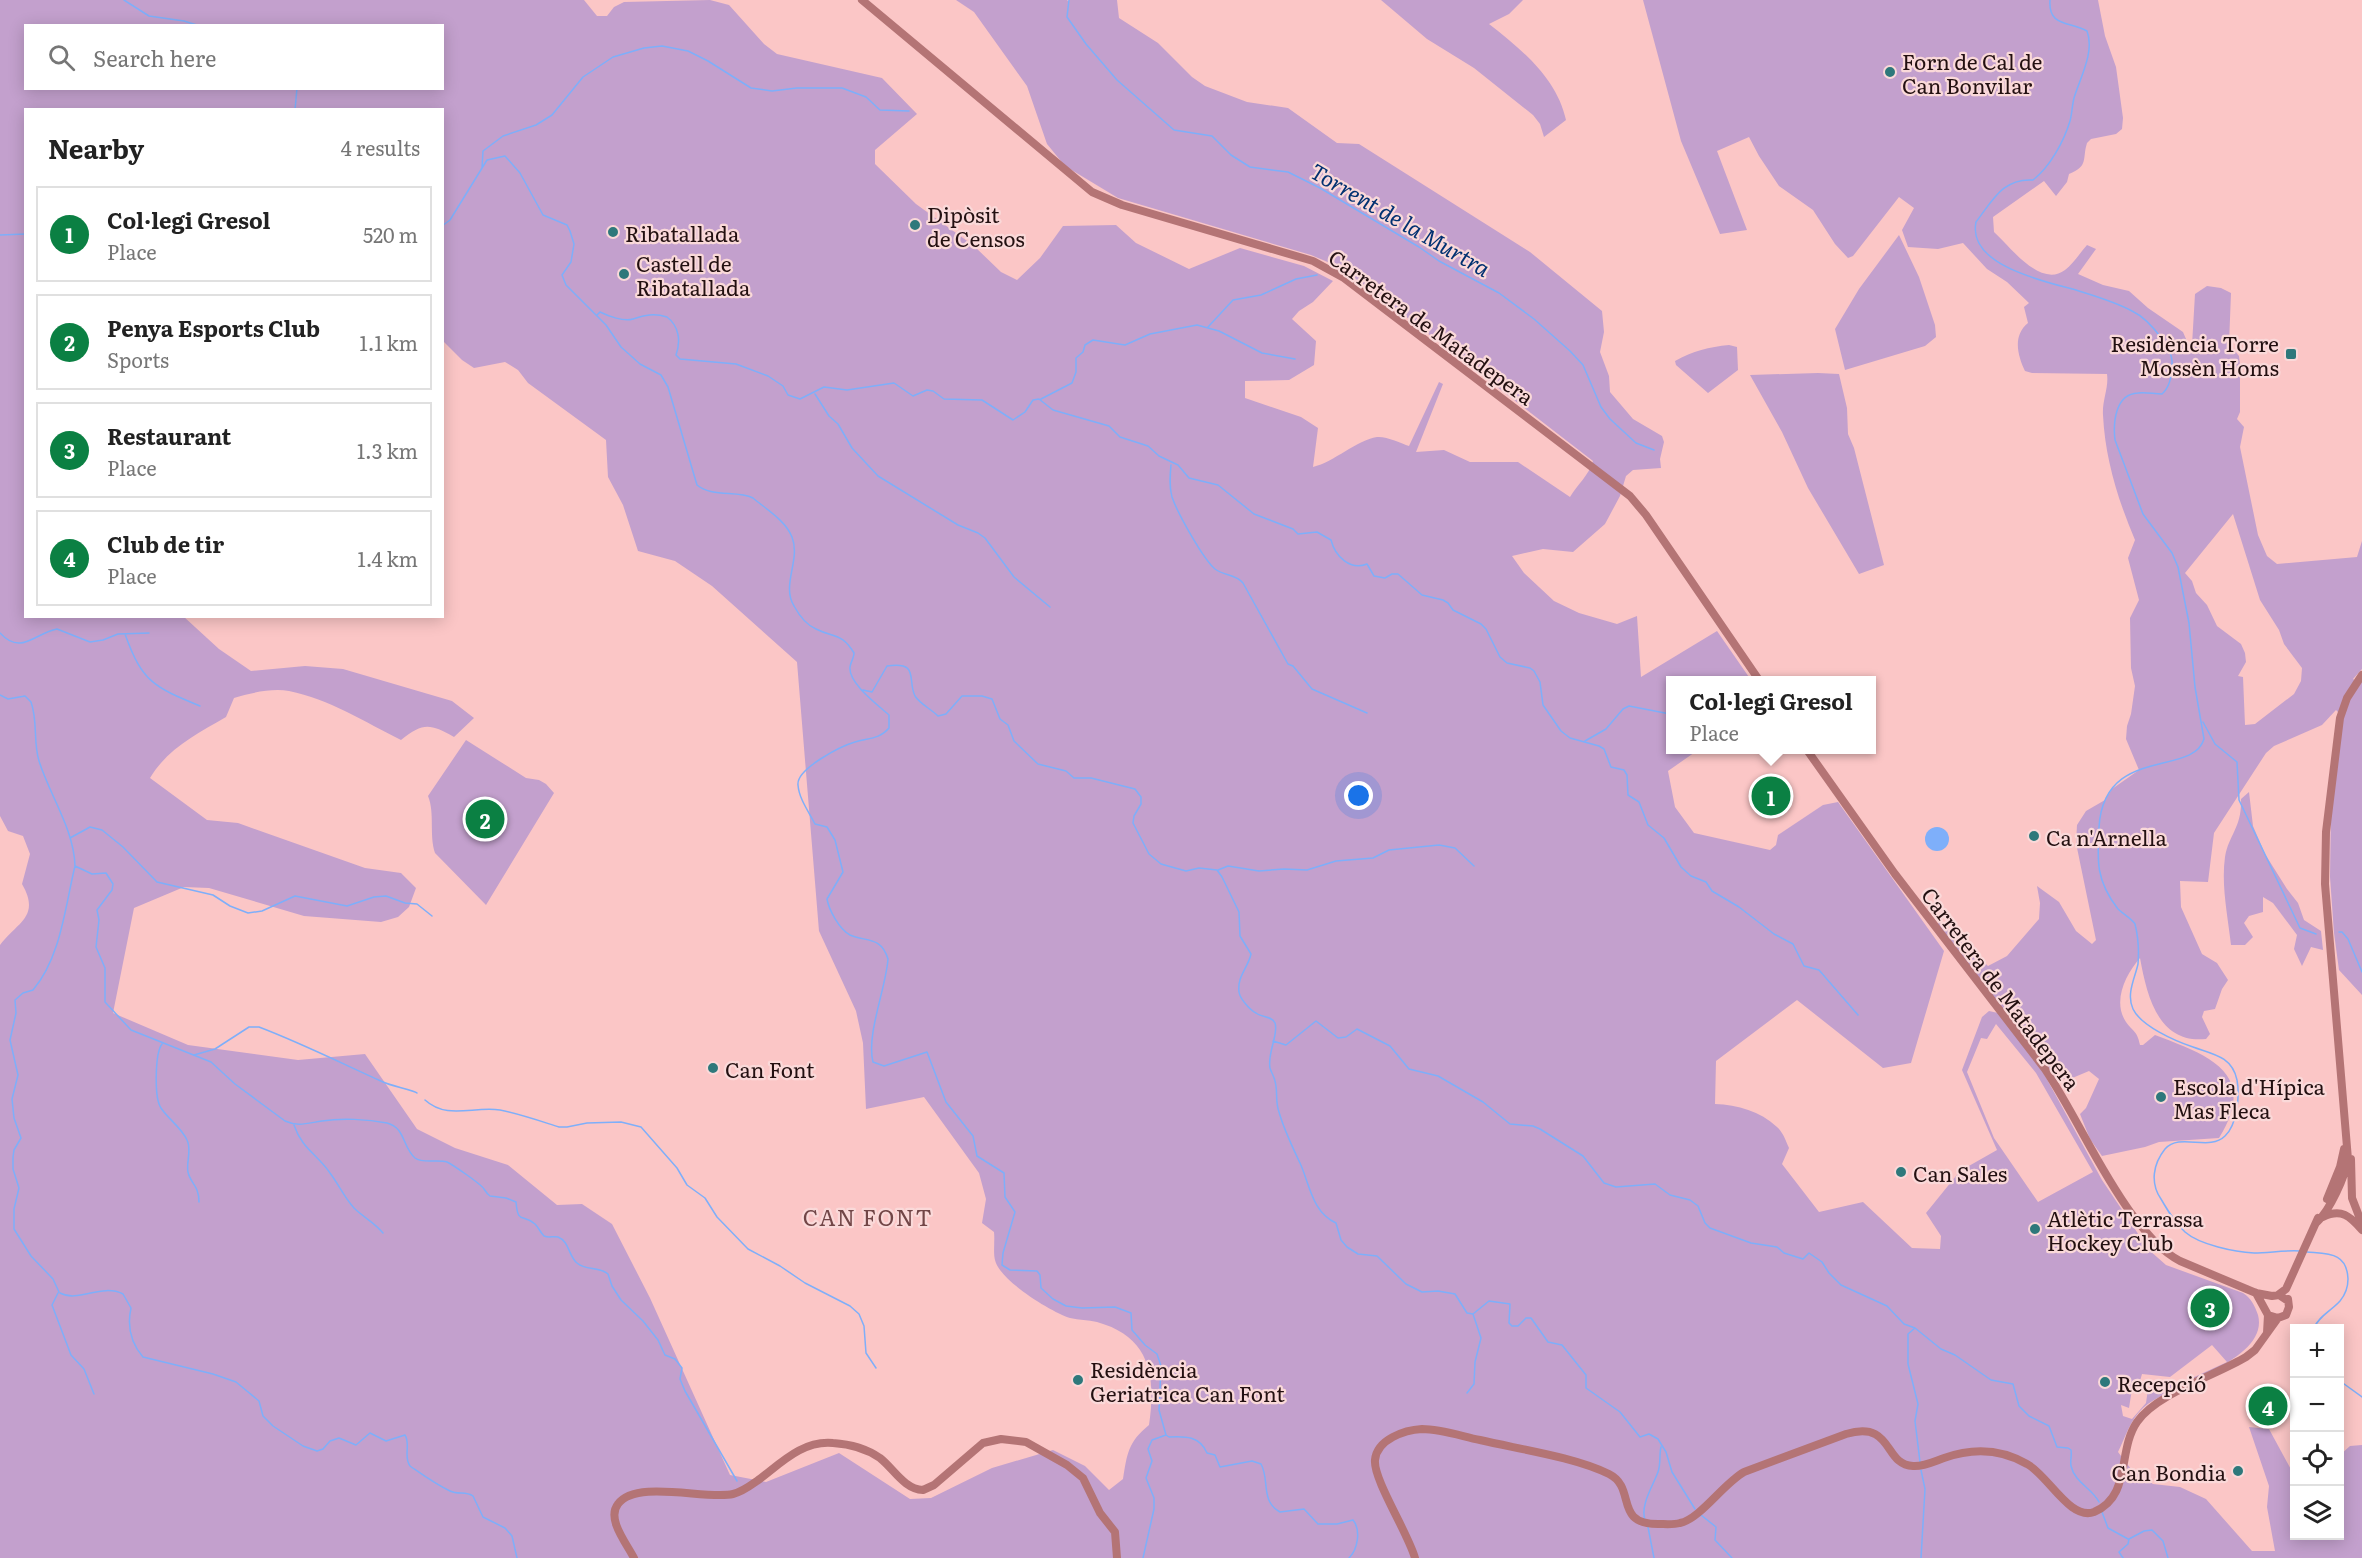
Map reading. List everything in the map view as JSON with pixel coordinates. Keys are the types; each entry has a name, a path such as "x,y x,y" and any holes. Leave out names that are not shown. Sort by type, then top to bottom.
{"street":[{"name":"Carretera de Matadepera","path":"862,0 1092,192 1122,205 1325,266 1603,474 1630,496 1646,515 1756,676"},
{"path":"2351,1191 2353,1176 2346,1135 2326,900 2325,849 2340,718 2346,698 2362,675"},
{"name":"Carretera de Matadepera","path":"1810,754 1895,874 2044,1069 2063,1098 2108,1181 2154,1242 2170,1256 2256,1293 2275,1296"},
{"path":"2320,1220 2340,1167 2346,1135"},
{"path":"2267,1333 2266,1302 2287,1286 2342,1180 2347,1166 2348,1147"},
{"path":"2325,1202 2342,1180"},
{"path":"2342,1180 2348,1184 2362,1224"},
{"path":"2320,1220 2332,1213 2344,1214 2355,1220 2362,1230"},
{"path":"1415,1558 1404,1529 1379,1479 1375,1463 1376,1454 1383,1445 1396,1436 1426,1429 1545,1454 1601,1470 1619,1482 1629,1512 1635,1519 1648,1523 1682,1523 1699,1512 1731,1481 1744,1472 1856,1431 1869,1431 1878,1435 1902,1463 1919,1466 1964,1452 2000,1454 2023,1461 2036,1470 2074,1510 2080,1513 2091,1513 2108,1503 2117,1492 2129,1437 2146,1411 2160,1401 2246,1357 2255,1350 2278,1318 2288,1311 2287,1286"},
{"path":"2256,1293 2267,1312 2278,1318"},
{"path":"2275,1296 2283,1296 2288,1301"},
{"path":"634,1558 614,1515 617,1505 630,1495 678,1491 733,1494 747,1488 799,1450 823,1443 842,1444 868,1452 886,1463 911,1487 923,1490 934,1485 984,1443 1010,1439 1031,1444 1083,1478 1100,1512 1115,1532 1117,1558"}],"shaded area":[{"path":"0,0 584,0 597,16 607,16 614,7 624,2 710,0 729,5 764,44 777,54 882,78 917,114 875,150 875,164 916,204 974,246 1001,272 1017,280 1040,258 1063,226 1116,225 1136,243 1189,269 1240,248 1304,266 1333,281 1313,302 1299,311 1292,319 1316,341 1314,365 1289,380 1245,381 1245,398 1301,417 1318,428 1313,467 1329,461 1362,442 1377,437 1409,446 1439,382 1443,384 1416,452 1444,450 1470,462 1518,462 1570,497 1593,461 1370,289 1330,263 1311,255 1118,198 1065,166 1047,144 1027,86 974,12 956,0 1067,0 1069,2 1069,0 1117,0 1119,18 1158,43 1192,77 1205,86 1247,102 1288,108 1337,143 1359,144 1530,252 1602,311 1604,332 1600,352 1609,376 1610,392 1633,419 1662,436 1664,442 1660,459 1661,468 1633,470 1626,476 1620,496 1605,524 1573,552 1543,549 1512,556 1524,573 1554,601 1579,613 1617,624 1637,616 1641,677 1717,631 1748,676 1666,676 1666,754 1692,754 1668,771 1675,807 1694,833 1770,850 1776,845 1778,835 1823,805 1838,802 1944,951 1911,1063 1883,1068 1797,1000 1716,1061 1715,1104 1748,1110 1770,1121 1779,1129 1789,1148 1782,1164 1819,1212 1863,1202 1912,1248 1940,1249 1941,1236 1926,1213 1960,1171 1997,1150 1962,1070 1982,1017 1989,1011 1998,1013 2043,1072 2102,1180 2149,1250 2166,1265 2243,1293 2252,1302 2258,1315 2258,1331 2249,1346 2234,1358 2215,1370 2156,1399 2143,1408 2131,1423 2118,1452 2131,1469 2153,1484 2180,1487 2206,1499 2252,1551 2275,1551 2267,1507 2269,1486 2249,1427 2269,1429 2290,1468 2290,1540 2344,1540 2344,1451 2350,1446 2362,1445 2362,1558 0,1558 0,945 28,912 29,904 22,884 30,854 23,836 8,831 0,816","holes":["24,108 444,108 444,342 462,360 474,368 505,362 518,370 528,383 606,440 608,477 623,505 638,551 675,561 712,586 797,662 819,931 856,1011 863,1043 866,1109 924,1097 979,1173 986,1199 982,1223 994,1232 995,1260 1006,1277 1015,1286 1061,1315 1097,1322 1115,1329 1129,1338 1139,1349 1150,1375 1149,1425 1137,1437 1130,1449 1123,1479 1109,1490 1085,1466 1053,1450 992,1468 931,1498 910,1499 839,1453 766,1482 730,1475 650,1298 612,1224 582,1204 557,1205 508,1165 455,1148 417,1129 365,1054 298,1060 188,1045 113,1013 134,908 184,887 209,888 304,916 381,922 398,917 409,907 416,888 401,873 365,868 238,823 207,820 150,778 157,767 174,750 226,717 234,698 275,690 289,691 346,712 401,740 415,730 426,727 438,729 454,737 474,718 452,701 343,669 305,666 251,671 219,649 185,618 24,618","1996,1024 2036,1073 2093,1172 2038,1202 1994,1138 1967,1072 1981,1038 1987,1039","2212,1345 2227,1362 2177,1385 2161,1383 2148,1389 2146,1403 2132,1419 2123,1416 2121,1405 2129,1408 2132,1389 2140,1381 2142,1374 2170,1377"]},
{"path":"1381,0 1523,0 1509,14 1489,24 1525,54 1546,78 1555,91 1566,120 1544,137 1540,124 1533,115 1474,68 1427,39"},
{"path":"1643,0 2098,0 2105,36 2116,67 2123,118 2122,129 2116,134 2091,139 2087,143 2084,162 2080,168 2069,174 2067,182 2056,196 2044,181 1993,217 1994,232 2016,255 2045,274 2055,274 2065,270 2087,245 2096,249 2078,274 2103,285 2129,291 2148,308 2183,332 2189,346 2192,345 2195,294 2207,286 2221,288 2231,293 2229,344 2239,356 2240,412 2237,419 2244,427 2240,447 2258,535 2267,556 2277,564 2357,557 2362,541 2362,669 2353,679 2360,683 2362,681 2362,995 2339,970 2334,933 2330,877 2331,808 2341,715 2336,710 2322,725 2274,746 2266,753 2214,833 2208,882 2180,881 2181,907 2202,954 2217,963 2228,980 2215,1009 2204,1011 2202,1017 2210,1034 2206,1039 2190,1039 2176,1034 2166,1026 2151,1002 2140,958 2123,988 2120,1005 2122,1014 2136,1034 2140,1045 2155,1035 2193,1050 2222,1069 2230,1082 2234,1097 2230,1115 2219,1138 2159,1142 2102,1156 2090,1139 2080,1114 2086,1108 2099,1079 2089,1071 2070,1079 2055,1079 1937,926 1939,920 1988,966 2007,956 2039,919 2040,903 2037,886 2059,902 2076,931 2092,944 2096,940 2076,843 2077,825 2086,811 2105,800 2112,789 2139,770 2126,739 2135,686 2131,668 2130,618 2139,600 2128,558 2135,540 2118,494 2106,447 2103,410 2107,374 2025,371 2020,359 2018,340 2028,323 2024,307 2029,303 2007,282 1987,269 1963,243 1938,249 1908,247 1902,230 1914,208 1899,197 1853,256 1848,258 1835,244 1813,210 1779,186 1749,137 1717,151 1747,230 1720,234 1681,141","holes":["2233,514 2260,600 2279,630 2284,644 2302,668 2301,681 2294,694 2255,724 2245,725 2243,677 2238,676 2246,662 2245,653 2241,644 2217,626 2207,605 2196,593 2192,581 2185,573"]},
{"path":"1899,235 1919,277 1935,325 1936,337 1925,346 1845,370 1835,329 1859,289"},
{"path":"1729,345 1737,347 1738,370 1708,393 1676,365 1675,361 1695,352"},
{"path":"1839,374 1847,408 1848,434 1854,448 1884,565 1859,574 1808,488 1782,432 1750,375"},
{"path":"466,740 526,778 539,780 546,784 554,793 486,905 435,853 432,839 428,796"},
{"path":"2249,792 2253,826 2265,854 2298,903 2304,920 2321,931 2323,950 2311,947 2302,966 2294,949 2297,935 2273,903 2263,897 2263,912 2249,916 2244,923 2253,937 2245,945 2231,945 2224,890 2225,857 2239,817 2241,799"}],"water":[{"path":"1937,827 1946,830 1949,839 1946,848 1937,851 1928,848 1925,839 1928,830"}],"waterway":[{"path":"124,0 149,16 194,24"},
{"name":"Torrent de la Murtra","path":"1069,0 1067,17 1086,44 1117,80 1174,130 1212,136 1231,155 1250,167 1288,172 1320,188 1439,261 1499,293 1534,319 1570,351 1583,365 1601,407 1610,419 1636,443 1654,450"},
{"path":"2050,0 2052,15 2061,22 2087,31 2089,39 2088,56 2074,98 2070,121 2056,153 2039,175 2033,180 2023,180 2006,187 1994,199 1976,222 1977,237 1984,250 1996,261 2012,270 2105,299 2137,313 2156,331 2172,357 2170,380 2162,394 2141,393 2124,398 2115,418 2115,440 2143,514 2172,553 2178,567 2189,623 2195,687 2204,739 2197,750 2184,757 2132,773 2116,784 2104,801 2099,827 2098,861 2105,889 2118,909 2135,924 2138,939 2138,964 2130,998 2133,1009 2143,1021 2159,1032 2226,1061 2231,1066 2237,1080 2238,1094 2235,1118 2225,1136 2211,1142 2171,1144 2158,1161 2154,1174 2155,1187 2178,1225 2199,1241 2246,1252 2300,1251"},
{"path":"482,168 483,151 503,136 536,125 552,115 583,77 613,57 644,48 662,46 688,51 751,88 772,91 797,88 842,88 866,97 880,110 909,111"},
{"path":"295,108 297,90"},
{"path":"444,224 450,220 487,160 505,156 520,173 543,215 567,225 570,231 574,244 571,262 562,275 566,285 606,325 621,347 640,364 661,375 668,387 697,485 717,493 739,494 753,498 785,526 792,537 794,546 789,590 794,606 809,625 846,642 854,653 850,667 854,680 889,715 889,728 886,732 874,738 848,744 820,759 804,772 798,785 802,800 815,824 827,827 835,840 843,872 827,899 832,914 838,924 850,935 877,943 888,959 874,1025 873,1062 884,1066 927,1052 946,1102 973,1136 977,1156 1004,1173 1005,1197 1015,1212 1003,1253 1002,1265 1010,1270 1037,1271 1040,1275 1041,1288 1053,1299 1066,1306 1115,1307 1131,1313 1132,1330 1145,1345 1157,1354 1161,1366 1159,1410 1166,1435 1152,1440 1148,1449 1152,1461 1146,1478 1154,1498 1154,1509 1143,1558"},
{"path":"0,235 24,234"},
{"path":"1208,327 1233,300 1261,295 1296,279 1317,275"},
{"path":"597,315 600,312 625,320 650,315 667,317 676,329 679,339 676,355 680,359 736,364 768,376 783,386 788,395 800,399 824,387 847,390 894,383 913,396 927,390 933,391 944,399 982,400 1013,420 1025,412 1033,400 1039,399 1053,410 1109,426 1120,437 1148,446 1159,456 1178,465 1189,478 1218,485 1254,514 1293,529 1298,534 1317,532 1331,540 1336,551 1349,564 1361,566 1367,564 1374,576 1385,578 1398,574 1422,595 1443,600 1453,610 1481,624 1486,629 1500,657 1507,663 1534,671 1540,682 1543,705 1561,731 1570,738 1604,749 1611,767 1624,770 1627,775 1628,795 1639,802 1648,825 1664,838 1681,867 1691,876 1706,882 1712,891 1739,907 1774,934 1793,944 1804,966 1819,970 1858,1015"},
{"path":"1041,399 1072,383 1076,372 1076,358 1083,352 1085,345 1093,340 1125,345 1150,334 1197,325 1219,331 1262,353 1295,359"},
{"path":"815,394 829,416 838,424 852,448 878,476 958,525 985,538 1014,577 1050,607"},
{"path":"1171,465 1172,497 1191,535 1215,569 1243,583 1288,664 1293,666 1312,689 1367,713"},
{"path":"0,633 15,643 28,641 57,629 90,642 118,634 149,633"},
{"path":"125,634 137,663 152,681 161,688 200,706"},
{"path":"863,690 872,692 887,666 904,666 910,673 915,696 938,716 946,714 962,696 982,696 992,699 1000,719 1008,725 1014,741 1038,764 1066,771 1074,778 1091,778 1135,789 1141,797 1141,804 1133,823 1149,854 1161,864 1186,871 1199,868 1217,870 1239,912 1240,936 1251,954 1241,977 1239,992 1243,1001 1251,1009 1275,1023 1270,1068 1276,1085 1278,1108 1313,1197 1322,1212 1336,1223 1341,1240 1358,1254 1377,1256 1406,1284 1422,1292 1438,1291 1455,1294 1467,1313 1473,1314 1489,1301 1510,1304 1509,1323 1512,1326 1518,1326 1526,1318 1531,1318 1548,1342 1562,1345 1586,1375 1586,1388 1620,1412 1640,1437 1649,1434 1658,1439 1666,1452 1672,1472 1695,1509"},
{"path":"0,695 8,699 25,696 31,702 39,761 66,826 74,852 75,866 56,947 42,977 33,990 23,993 15,1000 16,1013 10,1040 18,1075 12,1099 14,1118 21,1138 13,1157 13,1169 19,1188 14,1209 14,1229 31,1256 53,1279 59,1292"},
{"path":"1585,741 1606,729 1623,709 1629,706 1666,713"},
{"path":"2203,722 2215,744 2237,762 2239,800 2300,928 2316,934"},
{"path":"70,838 90,827 102,830 123,847 157,882 213,895 230,906 248,913 262,911 295,896 347,906 374,897 386,896 405,903 417,904 432,916"},
{"path":"1218,870 1228,866 1259,871 1307,870 1336,861 1373,858 1389,850 1439,845 1455,848 1474,866"},
{"path":"75,866 92,874 106,873 113,884 112,890 97,910 99,920 96,947 105,968 105,1002 131,1030 211,1062 235,1084 285,1121 299,1124 354,1119 393,1125 401,1133 411,1154 418,1160 447,1162 478,1183 490,1196 516,1202 519,1216 535,1224 544,1236 562,1239 577,1263 608,1274 621,1300 643,1321 658,1340 665,1355 675,1359 682,1368 680,1379 685,1391 737,1481"},
{"path":"2339,932 2342,932 2348,939 2362,972"},
{"path":"1273,1041 1286,1045 1316,1021 1338,1038 1346,1037 1357,1029 1390,1046 1409,1069 1438,1076 1483,1102 1510,1124 1533,1126 1540,1129 1583,1156 1604,1183 1616,1187 1655,1184 1670,1195 1690,1200 1698,1206 1705,1223 1710,1228 1751,1243 1777,1247 1784,1253 1803,1259 1809,1253 1822,1262 1841,1285 1887,1306 1904,1324 1915,1328 1941,1349 1955,1355 1991,1380 2013,1384 2019,1406 2029,1416 2049,1426 2057,1447 2071,1450 2073,1472 2099,1502"},
{"path":"194,1055 215,1049 249,1027 259,1027 383,1082 417,1093"},
{"path":"162,1044 157,1066 157,1095 161,1108 187,1140 188,1172 198,1192 199,1202"},
{"path":"425,1100 433,1106 451,1111 500,1110 559,1127 621,1122 641,1127 677,1168 687,1185 705,1198 717,1217 748,1249 805,1283 850,1306 859,1314 864,1326 866,1353 876,1368"},
{"path":"294,1125 305,1146 325,1166 350,1204 383,1233"},
{"path":"2307,1252 2335,1256 2340,1259 2347,1270 2345,1294 2316,1324"},
{"path":"60,1293 75,1296 98,1291 115,1291 123,1294 131,1308 130,1328 133,1340 143,1357 236,1382 259,1401 263,1416 273,1426 303,1446 317,1451 323,1449 330,1441 339,1438 356,1445 370,1433 386,1441 405,1435 410,1466 450,1491 473,1496 483,1517 505,1528 512,1536 517,1558"},
{"path":"58,1293 52,1305 71,1355 84,1369 94,1394"},
{"path":"1467,1393 1474,1384 1475,1362 1481,1338 1473,1314"},
{"path":"1915,1328 1908,1334 1908,1364 1918,1404 1915,1421 1920,1462"},
{"path":"2344,1384 2362,1397"},
{"path":"1166,1435 1196,1440 1207,1453 1215,1455 1220,1467 1252,1461 1261,1464 1270,1502 1280,1512 1304,1509 1318,1524 1337,1524 1353,1520 1357,1529 1357,1539 1355,1550 1349,1558"},
{"path":"1645,1520 1644,1508 1659,1469 1661,1447"},
{"path":"1921,1470 1925,1489 1921,1558"},
{"path":"2102,1512 2108,1528 2128,1539"},
{"path":"1701,1515 1716,1527 1715,1540 1732,1558"},
{"path":"1648,1527 1654,1558"},
{"path":"2123,1558 2119,1552 2128,1544 2129,1539 2144,1531 2152,1530 2163,1541 2168,1558"}],"place":[{"name":"Forn de Cal de Can Bonvilar","path":"1890,72"},
{"name":"Dipòsit de Censos","path":"915,225"},
{"name":"Ribatallada","path":"613,232"},
{"name":"Castell de Ribatallada","path":"624,274"},
{"name":"Residència Torre Mossèn Homs","path":"2291,354"},
{"name":"Col·legi Gresol","path":"1771,796"},
{"name":"Penya Esports Club","path":"485,819"},
{"name":"Ca n'Arnella","path":"2034,836"},
{"name":"Can Font","path":"713,1068"},
{"name":"Escola d'Hípica Mas Fleca","path":"2161,1097"},
{"name":"Can Sales","path":"1901,1172"},
{"name":"Atlètic Terrassa Hockey Club","path":"2035,1229"},
{"name":"Restaurant","path":"2210,1308"},
{"name":"Residència Geriatrica Can Font","path":"1078,1380"},
{"name":"Recepció","path":"2105,1382"},
{"name":"Club de tir","path":"2268,1406"},
{"name":"Can Bondia","path":"2238,1471"}],"district":[{"name":"CAN FONT","path":"868,1216"}]}
